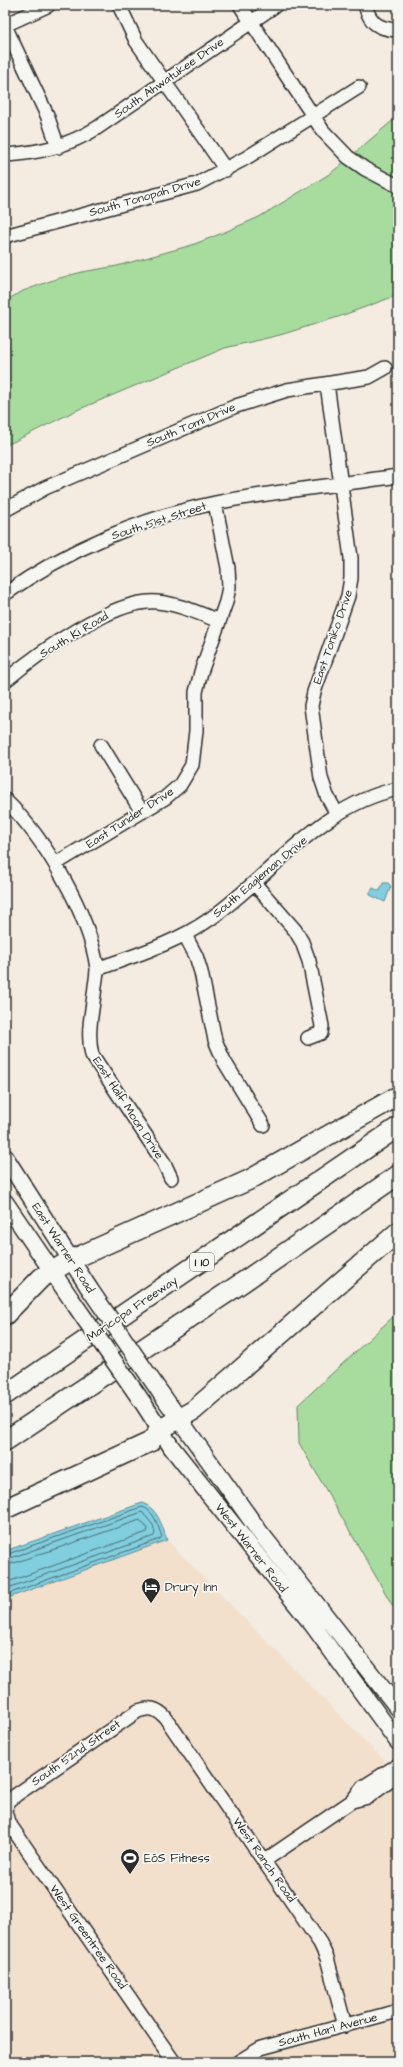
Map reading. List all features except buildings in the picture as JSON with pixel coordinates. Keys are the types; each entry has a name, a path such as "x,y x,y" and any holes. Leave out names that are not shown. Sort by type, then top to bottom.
{"highway":[{"path":"5,1315 41,1278 71,1260 249,1180 398,1096"},
{"name":"Maricopa Freeway","path":"5,1395 398,1127"},
{"path":"5,1441 243,1282 398,1175"},
{"path":"5,1509 150,1442 161,1429 194,1410 279,1334 398,1232"}],"main road":[{"name":"East Warner Road","path":"5,1157 123,1338"},
{"name":"East Warner Road","path":"5,1202 107,1351"},
{"name":"West Warner Road","path":"123,1338 259,1531 398,1708"},
{"name":"West Warner Road","path":"107,1351 161,1429 172,1448 333,1652 398,1742"},
{"path":"333,1652 343,1653 352,1663 398,1726"}],"street":[{"path":"49,5 5,26 47,115 58,147"},
{"path":"119,5 136,42 226,170"},
{"path":"240,5 313,117 331,140 348,157 365,169 398,186"},
{"name":"South Ahwatukee Drive","path":"5,156 32,154 58,147 79,139 276,5"},
{"path":"365,5 374,23 385,29 398,30"},
{"name":"South Tonopah Drive","path":"5,236 196,184 226,170 359,87"},
{"name":"South Tomi Drive","path":"5,510 45,488 236,406 287,390 369,377 385,368"},
{"name":"East Toniko Drive","path":"327,384 351,558 351,578 344,612 314,692 311,706 321,778 327,796 337,814"},
{"name":"South 51st Street","path":"5,594 52,564 113,535 163,517 215,503 398,476"},
{"name":"East Tunder Drive","path":"55,864 165,798 180,785 192,766 196,731 196,692 201,672 226,602 229,587 228,568 215,503"},
{"name":"South Ki Road","path":"5,681 64,639 106,614 132,604 156,602 180,605 219,621"},
{"path":"101,745 142,812"},
{"name":"South Eagleman Drive","path":"97,969 158,947 185,935 230,904 337,814 372,795 398,790"},
{"name":"East Half Moon Drive","path":"5,800 36,836 55,864 80,913 89,936 97,969 89,1029 92,1055 164,1163 171,1178"},
{"path":"254,883 295,930 309,961 322,1026 321,1033 308,1038"},
{"path":"185,935 196,956 201,972 215,1040 224,1061 263,1125"},
{"name":"South 52nd Street","path":"5,1810 9,1801 16,1795 138,1711 154,1708"},
{"name":"West Ranch Road","path":"154,1708 165,1717 320,1943 327,1958 345,2026"},
{"path":"352,1801 363,1787 398,1765"},
{"path":"264,1861 352,1801 368,1796 398,1775"},
{"name":"West Greentree Road","path":"5,1810 8,1822 174,2062"},
{"name":"South Harl Avenue","path":"238,2062 261,2048 398,2011"}],"shaded area":[{"path":"167,1540 398,1774 398,2062 5,2062 5,1599"}],"green space":[{"path":"398,116 398,295 338,317 280,335 225,348 75,411 5,446 5,301 23,291 56,279 82,272 117,266 192,245 259,217 331,173"},
{"path":"398,1314 398,1615 299,1443 298,1405 395,1315"}],"water":[{"path":"383,883 388,883 391,886 385,902 370,895 373,888 380,891"},
{"path":"142,1503 147,1505 156,1513 167,1540 5,1599 5,1551"}],"place":[{"name":"Drury Inn","path":"151,1604"},
{"name":"EōS Fitness","path":"130,1875"}]}
